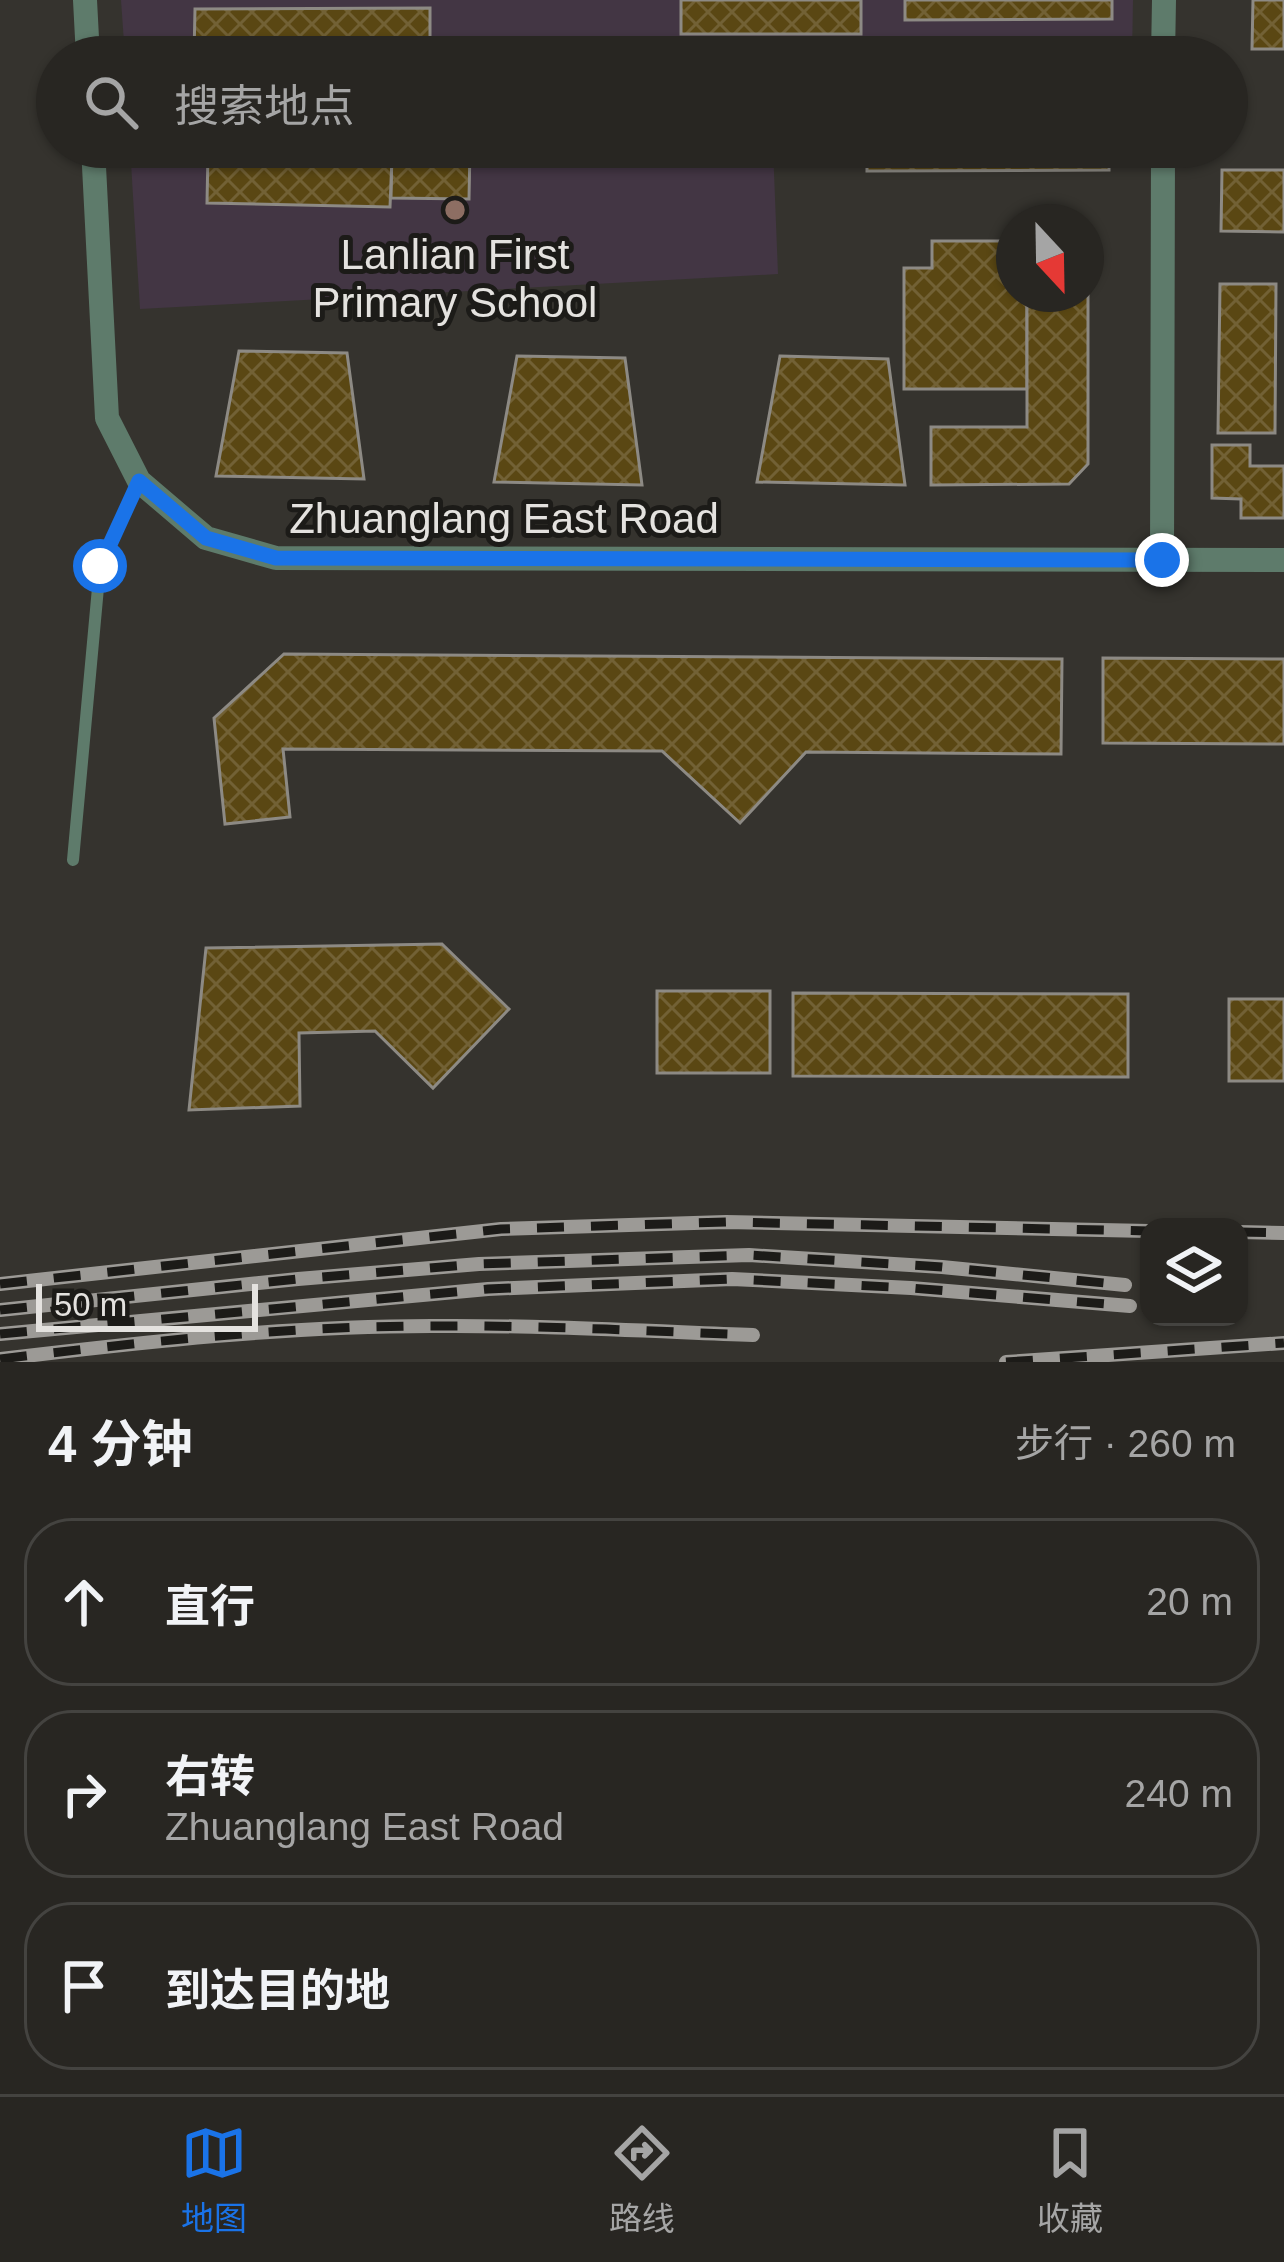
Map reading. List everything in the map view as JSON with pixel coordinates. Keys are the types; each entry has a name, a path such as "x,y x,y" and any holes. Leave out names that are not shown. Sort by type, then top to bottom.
{"street":[{"path":"85,0 87,36"},
{"path":"1163,36 1164,0"},
{"name":"Zhuanglang East Road","path":"94,168 107,418 139,481 206,538 276,558 1284,560"},
{"path":"1162,560 1163,168"}],"lane":[{"path":"73,860 100,566 139,481"}],"shaded area":[{"path":"121,0 1133,0 1132,36 124,36"},
{"name":"Lanlian First Primary School","path":"131,168 774,168 778,274 140,309"}],"building":[{"path":"681,0 861,0 861,34 681,34"},
{"path":"905,0 1112,0 1112,19 905,20"},
{"path":"1253,0 1284,0 1284,49 1252,49"},
{"path":"430,8 430,36 194,36 195,9"},
{"path":"208,168 392,168 390,207 207,203"},
{"path":"392,168 470,168 469,199 391,198"},
{"path":"867,168 1109,168 1109,170"},
{"path":"1222,170 1284,170 1284,232 1221,231"},
{"path":"932,241 996,241 996,312 1027,312 1027,389 904,389 904,268 932,268"},
{"path":"1220,284 1276,284 1275,433 1218,433"},
{"path":"1027,312 1088,312 1088,464 1069,484 931,485 931,427 1027,427"},
{"path":"239,351 347,353 364,479 216,476"},
{"path":"517,356 625,358 642,485 494,482"},
{"path":"780,356 888,359 905,485 757,482"},
{"path":"1212,445 1250,445 1250,466 1284,466 1284,518 1241,518 1241,499 1212,498"},
{"path":"284,654 1062,659 1061,754 806,752 740,823 662,751 283,749 290,817 225,824 214,718"},
{"path":"1103,658 1284,659 1284,744 1103,743"},
{"path":"442,944 509,1009 433,1088 375,1031 299,1033 300,1106 189,1110 206,948"},
{"path":"657,991 770,991 770,1073 657,1073"},
{"path":"793,993 1128,994 1128,1077 793,1076"},
{"path":"1229,999 1284,999 1284,1081 1229,1081"}],"railway":[{"path":"0,1284 501,1229 726,1222 1140,1231"},
{"path":"1248,1232 1284,1233"},
{"path":"0,1310 479,1264 749,1255 1125,1285"},
{"path":"0,1334 488,1289 732,1279 1130,1306"},
{"path":"0,1359 215,1336 377,1327 511,1326 753,1335"},
{"path":"1006,1362 1284,1343"}],"place":[{"name":"Lanlian First Primary School","path":"455,210"}],"route":[{"path":"100,566 139,481 206,538 276,558 1162,560"}]}
